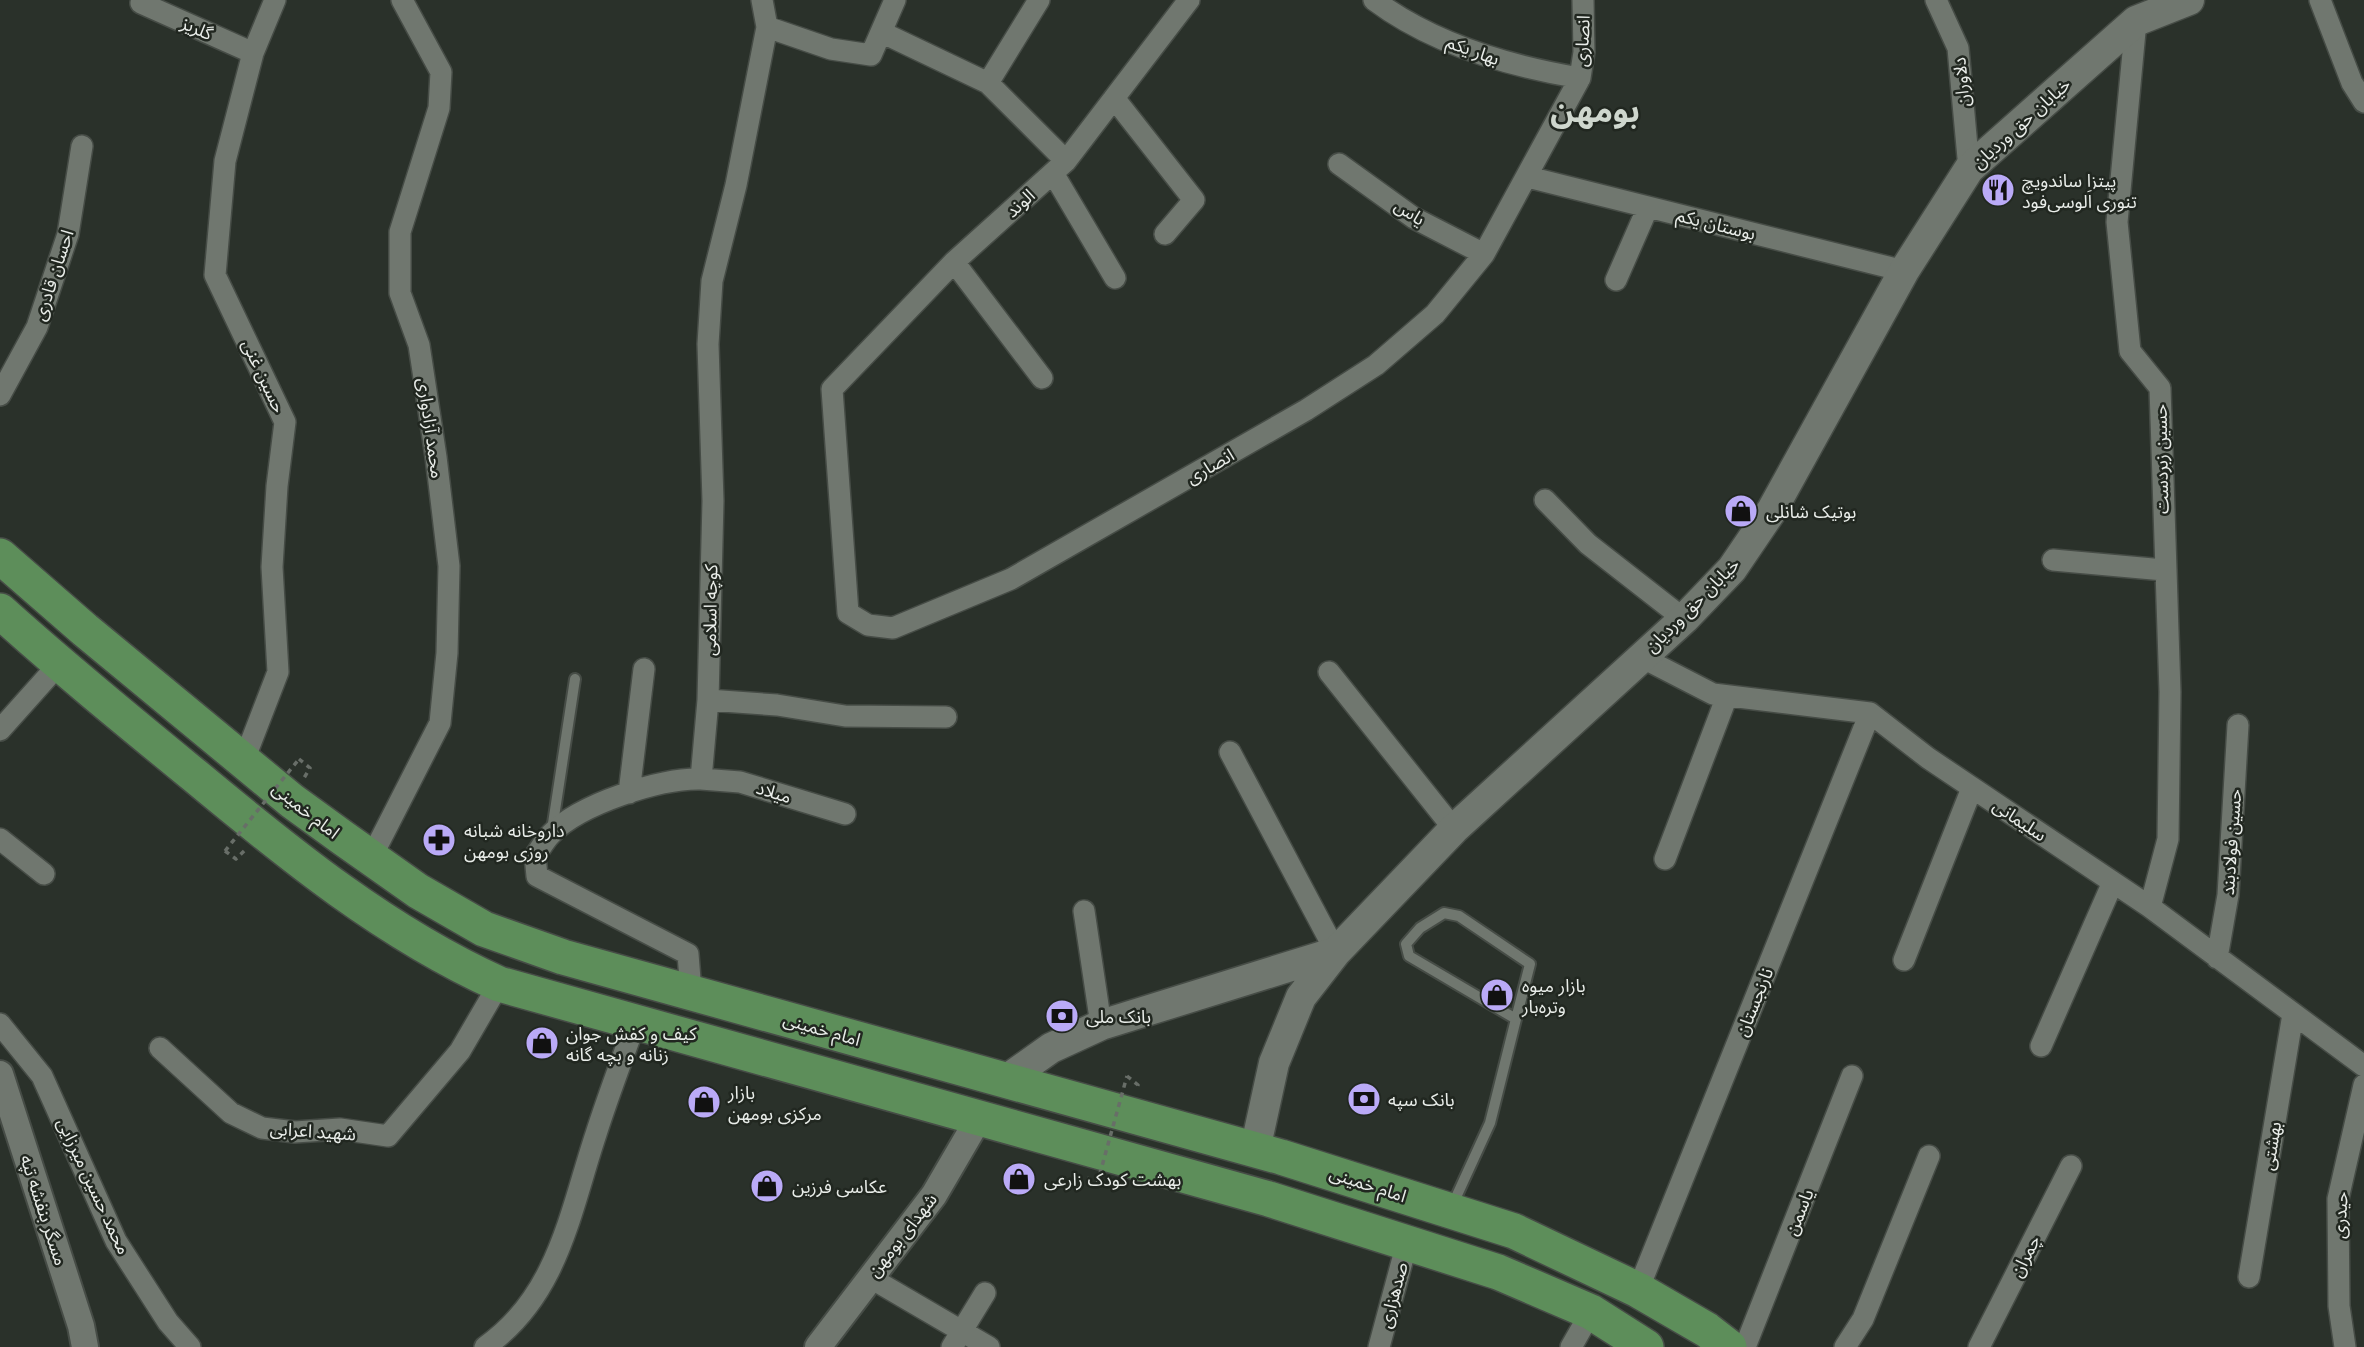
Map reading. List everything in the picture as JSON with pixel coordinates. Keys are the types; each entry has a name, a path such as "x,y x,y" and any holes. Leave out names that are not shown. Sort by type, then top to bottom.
{"highway":[{"name":"امام خمینی","path":"0,556 244,760 371,858 418,891 484,929 563,957 1255,1150 1514,1231 1638,1290 1707,1330 1728,1347"},
{"path":"0,611 59,664 317,873 394,928 499,984 1269,1199 1498,1272 1591,1312 1646,1347"}],"main road":[{"name":"خیابان حق وردیان","path":"1255,1150 1278,1052 1301,997 1336,952 1454,829 1684,618 1732,569 1772,510 1904,271 1969,169 2152,10 2189,0"},
{"path":"1006,1080 1051,1048 1101,1025 1336,952"}],"street":[{"name":"حسین غنی","path":"244,760 278,673 272,567 277,486 285,422 215,275 225,161 253,54 275,0"},
{"name":"محمد آزادواری","path":"371,858 440,723 447,653 449,566 436,457 419,345 400,293 400,232 439,108 441,72 402,0"},
{"path":"762,0 767,27 831,48 871,55 895,0"},
{"path":"988,83 1039,0"},
{"name":"الوند","path":"832,389 954,262 1060,167 1189,0"},
{"name":"بهار یکم","path":"1374,0 1425,33 1527,69 1580,78"},
{"name":"انصاری","path":"832,389 848,613 868,625 893,628 1011,579 1306,410 1376,365 1436,314 1484,254 1580,78 1584,52 1583,0"},
{"name":"دلاوران","path":"1936,0 1958,48 1969,169"},
{"path":"2320,0 2352,83 2364,102"},
{"name":"گلریز","path":"141,3 253,54"},
{"name":"حسین زبردست","path":"2150,907 2168,839 2170,692 2160,388 2130,351 2117,222 2152,10"},
{"name":"کوچه اسلامی","path":"701,779 708,700 713,501 708,344 712,281 736,185 767,27"},
{"path":"881,33 988,83 1060,167 1115,278"},
{"path":"1114,99 1194,200 1165,233"},
{"name":"احسان قادری","path":"0,396 37,327 64,246 82,146"},
{"name":"یاس","path":"1339,164 1414,218 1484,254"},
{"name":"بوستان یکم","path":"1528,177 1904,271"},
{"path":"1616,280 1648,207"},
{"path":"954,262 1042,377"},
{"path":"1545,500 1588,544 1684,618"},
{"path":"2053,560 2165,570"},
{"name":"سلیمانی","path":"1641,657 1713,694 1870,713 1972,788 2150,907 2364,1066"},
{"path":"0,730 59,664"},
{"path":"629,793 644,669"},
{"path":"1329,672 1454,829"},
{"path":"1665,859 1727,696"},
{"path":"708,700 777,705 845,716 946,717"},
{"name":"نارنجستان","path":"1638,1290 1870,713"},
{"name":"حسین فولادبند","path":"2217,958 2228,895 2238,725"},
{"path":"1230,752 1336,952"},
{"path":"691,992 688,954 537,876 535,856 552,832 603,801 676,779 701,779"},
{"name":"میلاد","path":"701,779 740,782 845,814"},
{"path":"1903,960 1972,788"},
{"path":"0,839 44,874"},
{"path":"2041,1046 2113,882"},
{"path":"1084,911 1101,1025"},
{"name":"شهید اعرابی","path":"160,1048 231,1113 262,1128 295,1132 340,1129 388,1136 460,1052 499,984"},
{"name":"بهشتی","path":"2249,1277 2293,1014"},
{"path":"485,1347 528,1308 565,1239 596,1135 635,1023"},
{"name":"محمد حسین میرزایی","path":"0,1024 42,1076 116,1241 168,1322 190,1347"},
{"name":"مسگر بنفشه تپه","path":"0,1074 81,1326 85,1347"},
{"name":"یاسمن","path":"1745,1347 1852,1076"},
{"name":"حیدری","path":"2345,1347 2339,1306 2338,1199 2364,1085"},
{"name":"شهدای بومهن","path":"818,1347 934,1195 979,1118"},
{"path":"1845,1347 1863,1319 1928,1156"},
{"name":"چمران","path":"1979,1347 2071,1166"},
{"name":"صدهزاری","path":"1379,1347 1407,1243"},
{"path":"869,1277 956,1339 989,1347"},
{"path":"956,1339 985,1293"},
{"path":"1571,1347 1591,1312"}],"lane":[{"path":"552,832 575,679"},
{"path":"1450,1211 1490,1123 1531,964 1459,916 1444,913 1420,928 1406,944 1409,956 1516,1019"}],"path":[{"path":"236,859 225,852 299,759 310,768"},
{"path":"1097,1184 1127,1076 1138,1085"}],"place":[{"name":"پیتزا ساندویچ تنوری اَلوسی‌‌فود","path":"1998,190"},
{"name":"بوتیک شانلی","path":"1741,511"},
{"name":"داروخانه شبانه روزی بومهن","path":"439,840"},
{"name":"بازار میوه وتره‌بار","path":"1497,995"},
{"name":"بانک ملی","path":"1062,1016"},
{"name":"کیف و کفش جوان زنانه و بچه گانه","path":"542,1043"},
{"name":"بانک سپه","path":"1364,1099"},
{"name":"بازار مرکزی بومهن","path":"704,1102"},
{"name":"بهشت کودک زارعی","path":"1019,1179"},
{"name":"عکاسی فرزین","path":"767,1186"}],"district":[{"name":"بومهن","path":"1595,110"}]}
